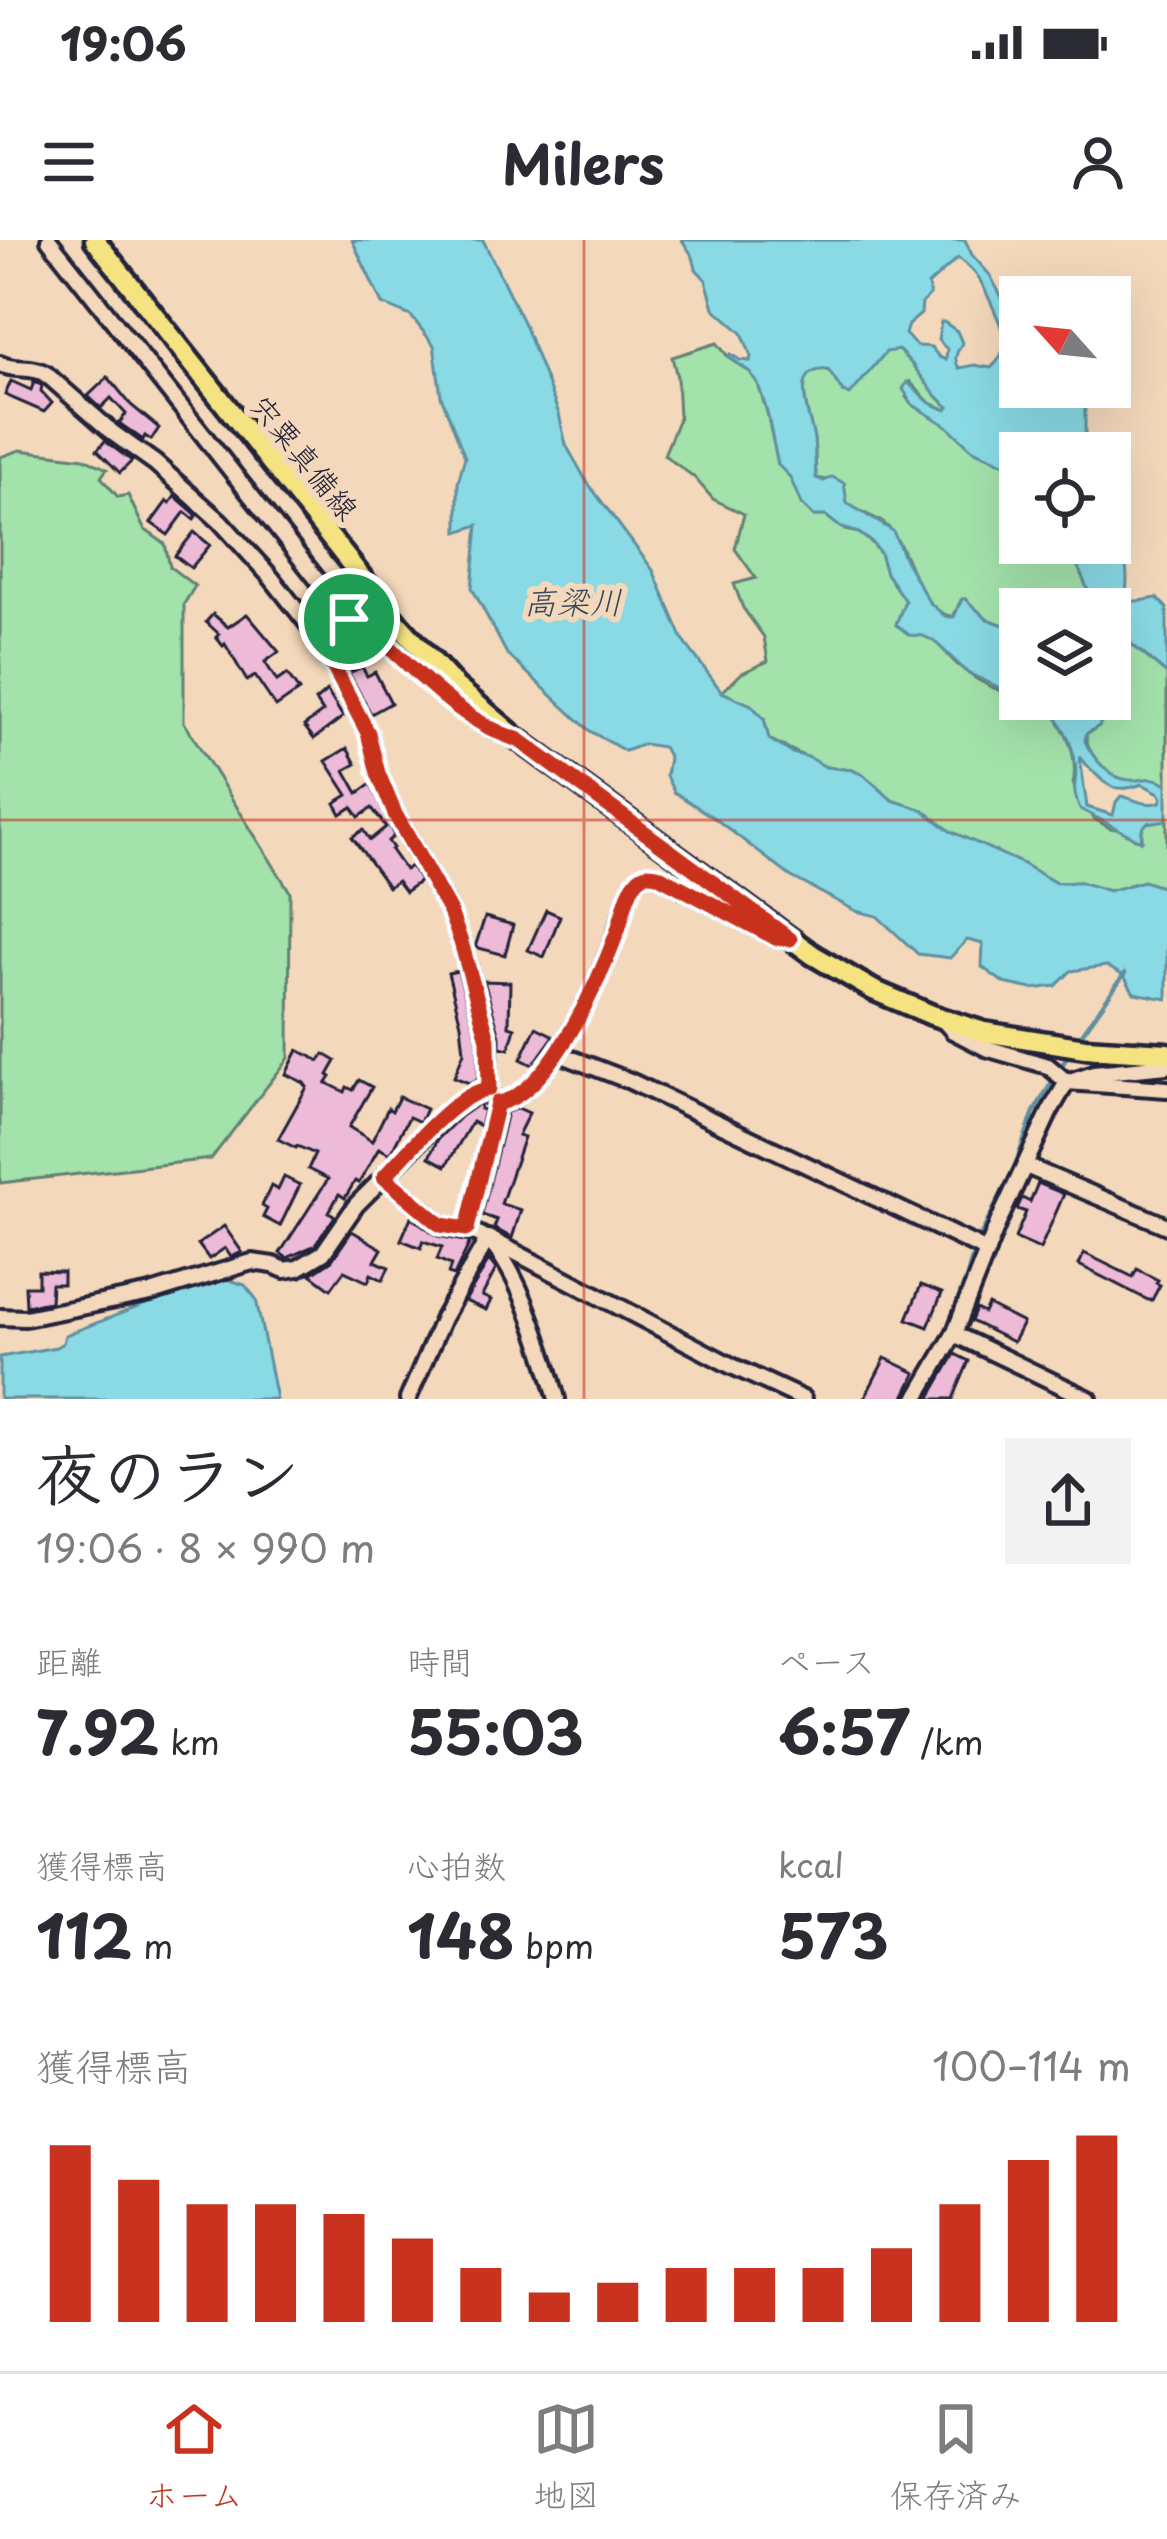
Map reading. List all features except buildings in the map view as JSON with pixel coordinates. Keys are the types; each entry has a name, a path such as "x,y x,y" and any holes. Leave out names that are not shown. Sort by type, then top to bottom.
{"main road":[{"name":"宍粟真備線","path":"95,240 400,626 456,688 519,740 790,939 873,990 984,1032 1034,1042 1167,1053"}],"street":[{"path":"49,240 335,602 342,621"},
{"path":"0,364 46,374 154,463 248,550 318,637 368,733 395,814 450,912 488,1039 489,1089 497,1103 522,1094 557,1053 599,978 631,891 646,874 668,880 776,938 790,939"},
{"path":"318,637 349,619 366,626 444,696 482,723 519,740"},
{"path":"941,1018 952,1031 986,1048 1048,1066 1067,1082 1167,1089"},
{"path":"557,1053 630,1081 987,1251"},
{"path":"916,1399 954,1334 987,1251 1067,1082 1094,1073 1167,1066"},
{"path":"0,1317 26,1318 151,1294 251,1262 285,1270 298,1268 323,1253 356,1205 454,1107 478,1090 489,1089"},
{"path":"467,1229 497,1103"},
{"path":"1026,1166 1167,1226"},
{"path":"384,1177 441,1225 488,1238 803,1399"},
{"path":"408,1399 443,1318 488,1238"},
{"path":"488,1238 524,1302 556,1399"},
{"path":"954,1334 1089,1399"}],"green space":[{"path":"717,343 750,372 767,412 778,464 813,516 826,516 845,530 859,533 880,553 886,573 905,601 896,625 931,639 968,673 999,690 999,720 1058,720 1074,761 1073,784 1094,819 1142,840 1147,822 1167,820 1167,889 1143,881 1109,891 1080,882 1056,883 950,831 923,810 892,800 864,775 826,767 769,739 764,719 751,705 722,692 742,673 768,661 764,637 743,608 734,584 756,578 735,549 744,514 713,499 694,477 664,455 679,418 672,357"},
{"path":"898,350 949,407 930,403 910,382 906,397 913,405 948,426 973,450 999,461 999,564 1077,564 1087,588 999,588 999,623 965,599 953,617 940,612 922,592 888,527 846,503 844,483 816,478 806,380 818,369 835,377 863,379 886,351"},
{"path":"20,450 84,458 107,469 101,477 118,497 128,495 144,529 165,544 170,567 195,586 184,604 184,722 290,892 289,1058 211,1159 0,1183 0,457"},
{"path":"1131,644 1167,674 1167,784 1118,778 1104,769 1089,749 1086,734 1102,720 1131,720"}],"water":[{"name":"高梁川","path":"352,240 483,240 523,322 559,414 566,445 587,482 653,570 683,640 722,692 751,705 764,719 769,739 792,753 864,775 892,800 923,810 950,831 1056,883 1080,882 1109,891 1143,881 1167,889 1167,999 1134,993 1124,976 1106,966 1071,971 1056,986 1032,989 1004,983 982,967 983,944 967,940 950,958 918,954 877,916 856,911 790,876 674,792 666,776 669,758 663,747 644,744 625,751 590,731 507,654 472,588 478,525 458,532 458,482 465,457 441,396 434,345 411,316 382,304"},
{"path":"682,240 965,240 999,292 999,323 982,284 958,258 928,285 930,295 905,334 946,360 947,349 938,340 944,322 957,331 962,343 956,358 959,368 991,368 999,358 999,408 1085,408 1085,432 999,432 999,461 973,450 947,426 913,405 903,389 907,382 930,403 949,407 898,350 886,352 850,395 828,370 808,376 804,395 814,439 816,478 832,477 844,483 847,503 893,531 929,602 946,617 954,617 965,599 999,623 999,687 968,673 934,641 909,635 896,624 905,601 872,542 826,516 813,516 801,504 790,477 778,465 758,384 729,357 750,361 742,333 714,308 706,280"},
{"path":"1077,564 1125,564 1127,588 1087,588"},
{"path":"1157,598 1167,608 1167,674 1131,644 1131,600"},
{"path":"1057,720 1102,720 1086,734 1092,754 1122,779 1167,784 1167,820 1147,823 1141,841 1080,809 1071,745","holes":["1080,758 1101,779 1121,788 1142,784 1162,798 1150,804 1121,796 1113,815 1087,807"]},
{"path":"218,1276 245,1285 256,1299 276,1399 0,1399 0,1357 56,1347 65,1335"}],"waterway":[{"path":"1076,1042 1125,973"},
{"path":"978,1241 1015,1166 1034,1112 1070,1052"},
{"path":"959,1304 974,1251"},
{"path":"930,1363 953,1320"}],"route":[{"path":"349,619 366,626 444,696 482,723 519,740 790,939 776,938 657,875 639,878 599,978 557,1053 522,1094 497,1103 467,1229 441,1225 384,1177 454,1107 478,1090 489,1089 488,1039 450,912 395,814 368,733 318,637 349,619"}]}
